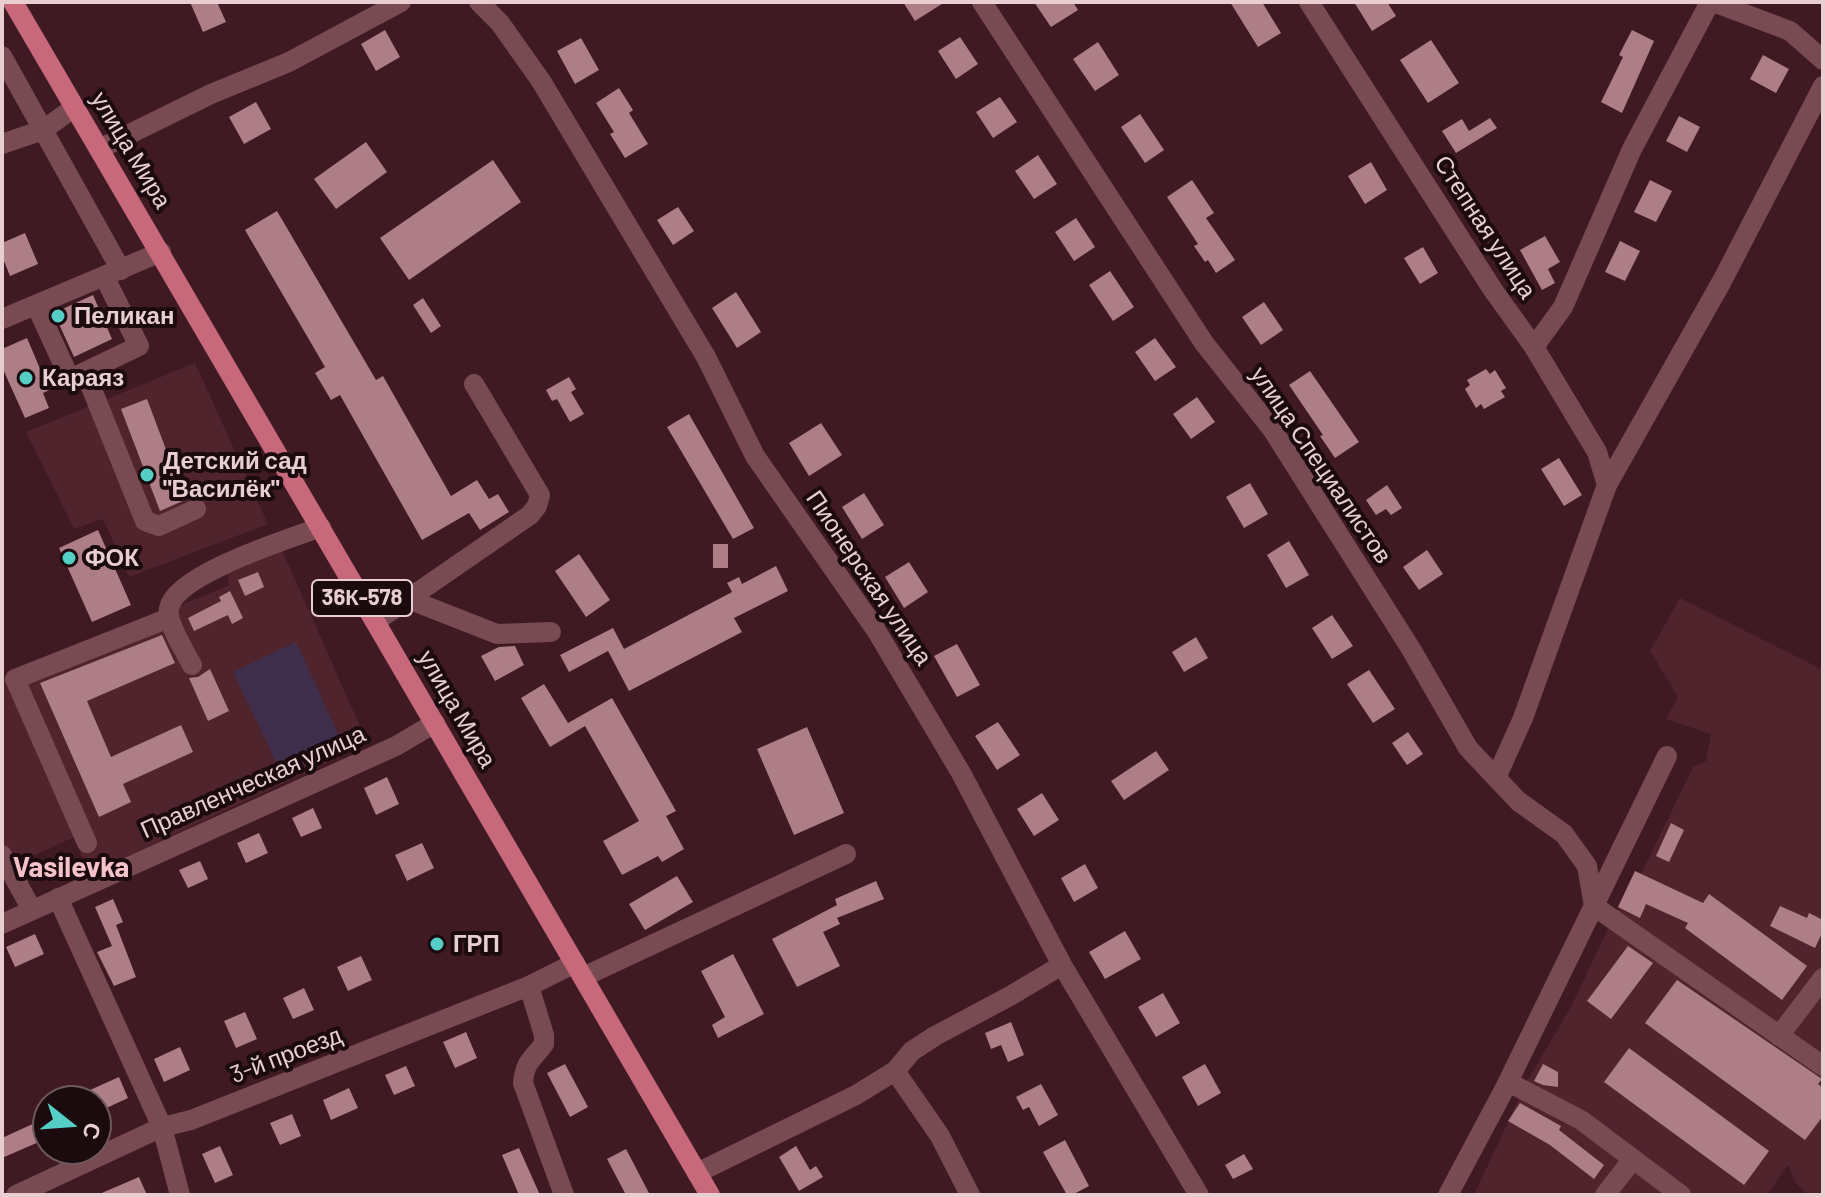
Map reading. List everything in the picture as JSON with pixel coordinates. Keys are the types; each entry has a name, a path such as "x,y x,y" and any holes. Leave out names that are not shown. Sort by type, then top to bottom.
{"main road":[{"name":"улица Мира","path":"13,2 710,1195"}],"street":[{"path":"99,149 211,94 289,62 401,2"},
{"name":"Пионерская улица","path":"479,2 500,23 541,81 706,357 755,456 876,630 961,773 1062,965 1199,1195"},
{"name":"улица Специалистов","path":"982,2 1204,343 1272,429 1411,649 1468,748 1518,801 1564,834 1587,866 1594,906"},
{"name":"Степная улица","path":"1309,2 1493,290 1534,347 1597,452 1607,485"},
{"path":"1534,347 1563,307 1632,149 1712,2 1790,31 1823,60"},
{"path":"2,56 43,130 113,273 139,346 70,379 36,305"},
{"path":"1496,778 1523,718 1607,485 1722,281 1823,86"},
{"path":"2,144 43,130 75,107"},
{"path":"2,319 161,252"},
{"path":"85,372 145,521 159,526 196,509"},
{"path":"376,621 530,515 537,506 540,495 474,384"},
{"path":"192,665 169,618 168,608 183,586 203,574 321,527"},
{"path":"408,599 497,634 551,632"},
{"path":"87,843 15,679 169,618"},
{"name":"Правленческая улица","path":"2,924 396,746 435,723"},
{"path":"1448,1195 1508,1082 1667,756"},
{"name":"3-й проезд","path":"16,1195 162,1127 191,1120 529,986 579,970 846,854"},
{"path":"2,855 32,910"},
{"path":"58,898 162,1127 180,1195"},
{"path":"1594,906 1823,1066"},
{"path":"697,1173 856,1095 895,1071 912,1051 935,1036 1062,965"},
{"path":"1779,1036 1823,978"},
{"path":"529,986 544,1044 524,1069 523,1083 564,1195"},
{"path":"895,1071 940,1136 970,1195"},
{"path":"1508,1082 1581,1120 1681,1195"},
{"path":"1605,1195 1633,1159"}],"shaded area":[{"name":"Детский сад \"Василёк\"","path":"195,363 268,524 129,577 103,519 74,529 26,432"},
{"path":"281,548 368,744 89,874 74,837 13,865 2,843 2,681 229,585 227,570"},
{"path":"1680,598 1823,670 1823,1195 1808,1195 1795,1182 1788,1165 1767,1195 1474,1195 1526,1083 1572,1005 1635,871 1641,874 1693,767 1706,761 1711,734 1666,719 1678,697 1650,651"},
{"path":"296,642 343,745 282,774 233,672"}],"building":[{"path":"190,2 217,2 226,22 203,32"},
{"path":"903,2 945,2 915,21"},
{"path":"1034,2 1073,2 1078,10 1051,27"},
{"path":"1230,2 1262,2 1281,33 1258,47"},
{"path":"1354,2 1387,2 1396,16 1372,31"},
{"path":"385,30 400,57 376,71 361,44"},
{"path":"1632,30 1654,41 1622,113 1601,102 1623,57 1619,55"},
{"path":"960,37 978,64 956,79 938,51"},
{"path":"581,38 599,70 575,84 557,51"},
{"path":"1431,40 1459,83 1428,103 1400,60"},
{"path":"1098,42 1119,75 1095,91 1073,59"},
{"path":"1763,55 1789,69 1776,93 1750,79"},
{"path":"619,88 633,110 629,113 648,144 625,158 596,103"},
{"path":"1000,97 1017,122 993,138 976,112"},
{"path":"256,102 271,129 244,144 229,117"},
{"path":"1140,114 1164,150 1145,163 1121,127"},
{"path":"1679,116 1700,127 1687,152 1666,141"},
{"path":"1490,118 1497,128 1456,153 1442,131 1462,119 1469,131"},
{"path":"366,142 387,172 336,209 314,179"},
{"path":"1038,155 1057,184 1034,199 1015,171"},
{"path":"493,160 521,202 409,280 380,238"},
{"path":"1371,162 1387,190 1365,204 1348,176"},
{"path":"1192,180 1214,213 1206,218 1235,260 1216,273 1194,246 1198,244 1167,197"},
{"path":"1650,180 1672,191 1656,222 1634,212"},
{"path":"678,207 694,231 673,245 657,220"},
{"path":"277,211 376,380 383,376 451,496 477,480 489,499 498,494 509,512 480,530 469,513 422,540 340,395 331,400 315,373 325,367 245,230"},
{"path":"1076,218 1095,247 1074,261 1055,232"},
{"path":"25,233 38,264 10,276 2,256 2,243"},
{"path":"1545,236 1560,262 1548,269 1555,283 1542,290 1520,250"},
{"path":"1620,241 1640,251 1625,281 1605,272"},
{"path":"1423,247 1438,273 1420,284 1404,258"},
{"path":"1110,271 1134,307 1113,321 1089,285"},
{"path":"736,292 761,332 737,348 712,308"},
{"path":"93,295 112,339 74,357 54,313"},
{"path":"423,298 441,326 431,333 413,305"},
{"path":"1264,302 1283,330 1261,345 1242,317"},
{"name":"Караяз","path":"27,338 49,390 43,393 49,408 25,418 2,367 2,349"},
{"path":"1155,338 1176,367 1155,381 1135,352"},
{"path":"1486,369 1490,374 1495,370 1506,388 1501,391 1505,397 1484,409 1481,404 1476,408 1465,389 1470,385 1467,380"},
{"path":"1310,371 1359,442 1335,458 1289,385"},
{"path":"569,377 576,389 571,392 584,414 570,422 557,399 552,401 546,390"},
{"path":"1197,397 1215,422 1191,439 1173,414"},
{"path":"147,399 185,500 160,511 121,409"},
{"path":"689,414 754,528 733,539 667,427"},
{"path":"821,423 842,455 809,476 789,443"},
{"path":"1559,458 1582,495 1564,506 1541,469"},
{"path":"1250,483 1268,514 1244,528 1226,497"},
{"path":"1387,485 1402,508 1391,515 1386,509 1376,515 1366,500"},
{"path":"864,493 884,525 862,539 842,507"},
{"path":"98,530 131,605 92,622 59,548"},
{"path":"1289,541 1309,575 1286,588 1267,555"},
{"path":"713,544 728,544 728,568 713,568"},
{"path":"1427,550 1443,574 1419,590 1403,567"},
{"path":"579,554 610,600 586,617 555,571"},
{"path":"909,562 928,592 904,608 885,577"},
{"path":"776,566 788,591 734,618 742,632 629,691 608,651 569,672 560,655 613,628 624,649 732,592 727,583 739,577 742,584"},
{"path":"258,572 264,587 245,596 238,580"},
{"path":"230,591 243,618 232,624 228,615 194,631 188,618 221,601 219,597"},
{"path":"1332,615 1353,646 1332,659 1312,628"},
{"path":"162,635 175,663 87,701 111,757 181,725 193,752 123,784 131,802 99,817 40,683"},
{"path":"1196,637 1208,658 1184,672 1172,652"},
{"path":"957,644 980,685 957,697 934,656"},
{"path":"515,646 524,665 495,681 481,656 499,647"},
{"path":"210,669 229,711 208,721 189,678 198,677"},
{"path":"1369,670 1395,709 1373,723 1347,684"},
{"path":"544,684 568,723 612,698 676,811 666,816 684,849 662,862 658,856 622,875 603,841 639,821 585,726 550,747 521,698"},
{"path":"998,722 1020,755 997,770 975,736"},
{"path":"807,727 844,813 794,835 757,749"},
{"path":"1408,732 1423,754 1407,765 1392,743"},
{"path":"1156,751 1169,770 1124,800 1111,781"},
{"path":"387,777 399,804 376,815 364,788"},
{"path":"1042,793 1059,820 1034,836 1017,809"},
{"path":"313,808 322,828 301,837 292,818"},
{"path":"1671,823 1684,830 1669,862 1656,856"},
{"path":"259,833 268,853 246,863 237,843"},
{"path":"422,843 434,868 407,881 395,855"},
{"path":"200,861 208,879 188,888 179,870"},
{"path":"1085,864 1098,888 1074,902 1061,878"},
{"path":"1635,871 1703,903 1709,894 1807,966 1782,1000 1685,928 1688,923 1646,904 1640,918 1618,907"},
{"path":"677,876 693,902 645,930 629,904"},
{"path":"876,881 884,899 837,918 840,924 823,932 840,966 797,987 772,939 837,905 835,899"},
{"path":"113,899 123,922 116,925 136,977 114,986 97,952 112,946 95,907"},
{"path":"1780,906 1807,918 1809,913 1823,920 1823,931 1815,948 1770,926"},
{"path":"1125,931 1141,959 1105,979 1089,952"},
{"path":"35,934 44,954 15,967 6,947"},
{"path":"1628,946 1653,963 1611,1019 1587,1001"},
{"path":"733,954 764,1014 718,1038 712,1025 725,1017 701,971"},
{"path":"361,956 372,980 348,991 337,967"},
{"path":"1677,980 1822,1079 1818,1084 1823,1088 1823,1116 1805,1140 1645,1023"},
{"path":"304,988 314,1010 293,1019 283,998"},
{"path":"1163,993 1180,1023 1156,1037 1138,1007"},
{"path":"245,1012 257,1039 236,1048 224,1021"},
{"path":"1011,1022 1024,1055 1008,1062 1001,1045 991,1049 985,1033"},
{"path":"466,1032 477,1058 455,1068 443,1042"},
{"path":"180,1047 190,1070 164,1082 154,1059"},
{"path":"1629,1048 1769,1151 1744,1185 1604,1082"},
{"path":"565,1064 588,1107 570,1117 547,1073"},
{"path":"1205,1064 1221,1093 1198,1106 1182,1077"},
{"path":"1543,1064 1558,1072 1558,1087 1534,1081"},
{"path":"406,1066 415,1086 394,1095 385,1075"},
{"path":"119,1077 128,1098 112,1105 112,1085 101,1085"},
{"path":"1041,1084 1058,1115 1039,1126 1029,1107 1023,1110 1016,1097"},
{"path":"349,1088 358,1108 331,1120 323,1100"},
{"path":"1520,1103 1561,1126 1559,1130 1604,1165 1594,1179 1550,1145 1508,1121"},
{"path":"292,1114 301,1136 280,1145 270,1123"},
{"path":"32,1124 32,1145 2,1158 2,1138"},
{"path":"1065,1140 1089,1186 1072,1195 1067,1195 1043,1152"},
{"path":"220,1146 233,1175 215,1183 202,1154"},
{"path":"796,1146 810,1170 816,1166 823,1177 799,1191 779,1157"},
{"path":"519,1148 540,1195 519,1195 502,1155"},
{"path":"626,1149 650,1195 626,1195 607,1159"},
{"path":"1244,1154 1253,1169 1233,1179 1225,1165"},
{"path":"139,1177 147,1195 97,1195"}],"place":[{"name":"Пеликан","path":"58,316"},
{"name":"Караяз","path":"26,378"},
{"name":"Детский сад \"Василёк\"","path":"147,475"},
{"name":"ФОК","path":"69,558"},
{"name":"ГРП","path":"437,944"}],"district":[{"name":"Vasilevka","path":"71,868"}]}
